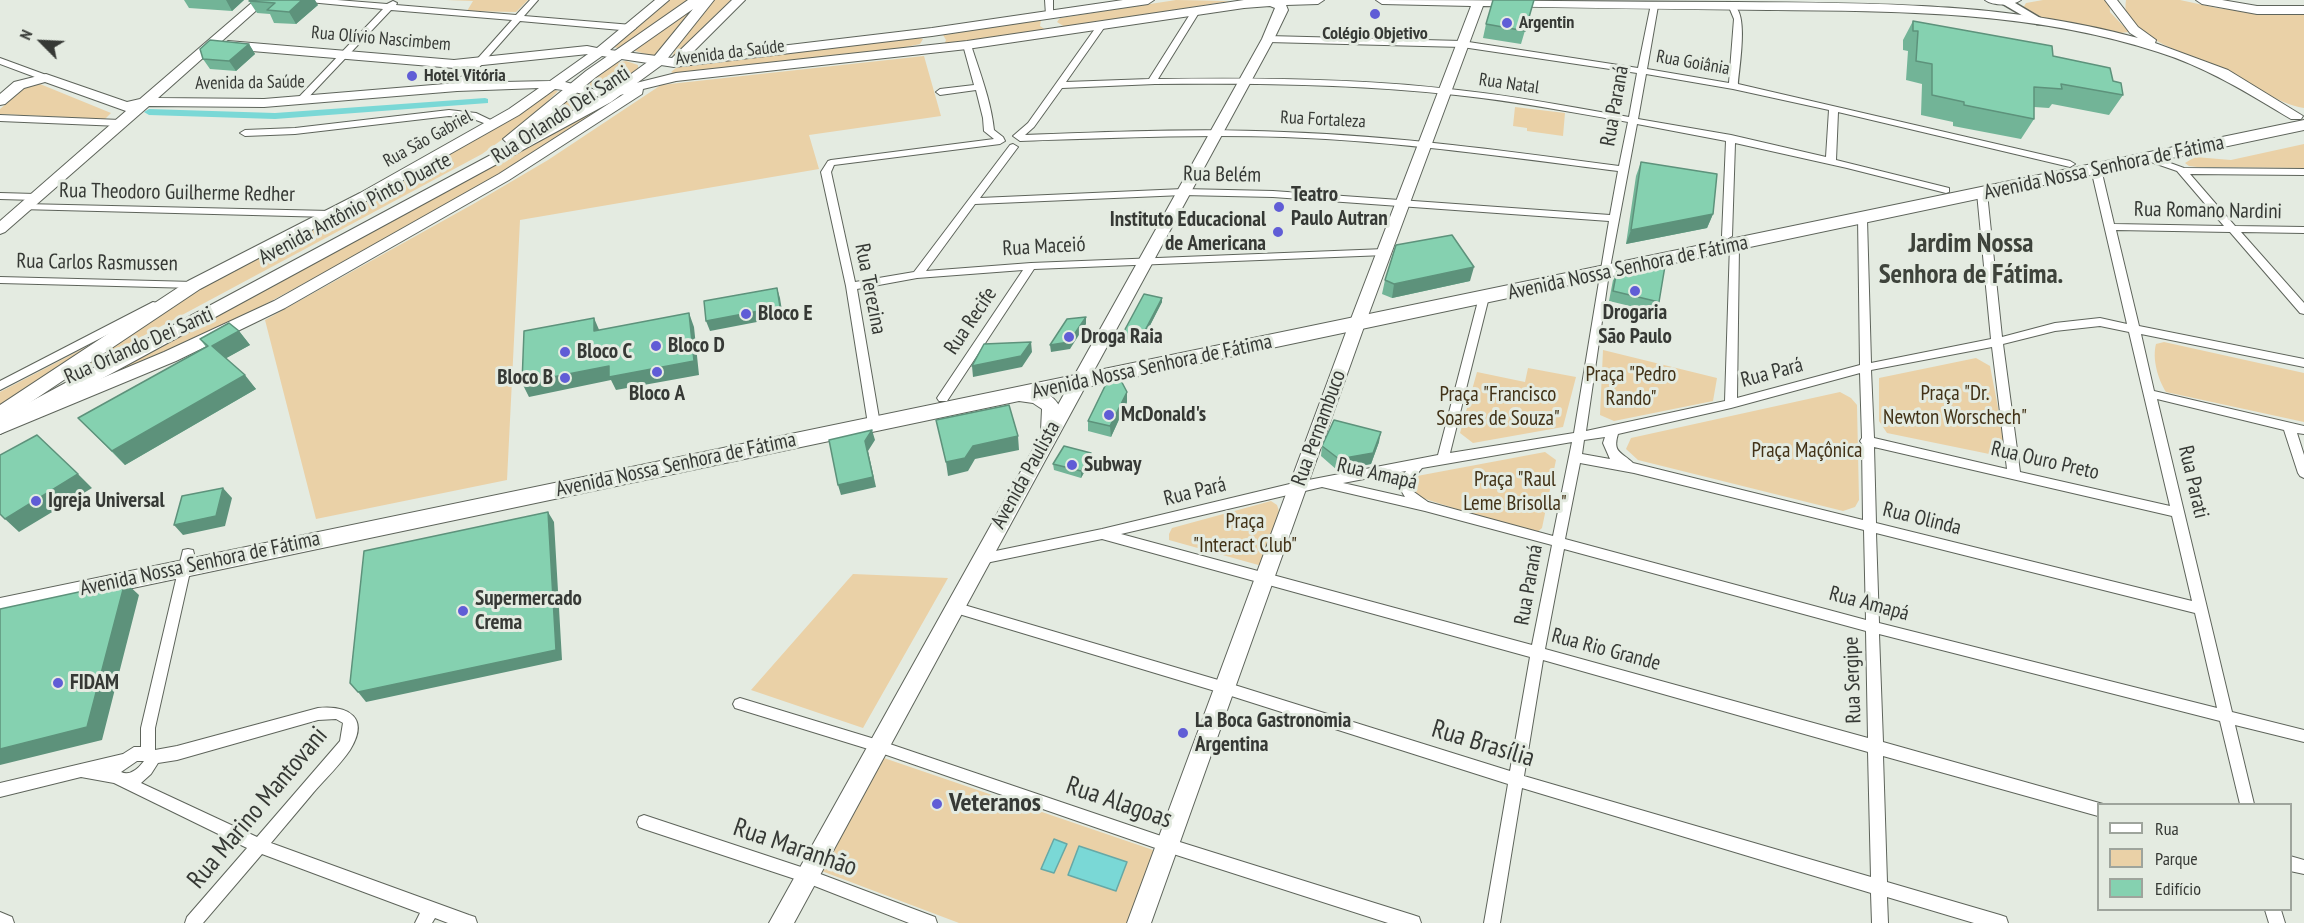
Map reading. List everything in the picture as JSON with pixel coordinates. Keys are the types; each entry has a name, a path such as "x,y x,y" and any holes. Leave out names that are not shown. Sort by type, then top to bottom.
{"main road":[{"path":"0,229 120,123 136,106 262,0"},
{"name":"Rua São Gabriel","path":"0,415 194,285 330,214 521,108 602,51 663,0"},
{"name":"Avenida Antônio Pinto Duarte","path":"0,415 484,157 511,139 574,87 696,0"},
{"name":"Avenida Antônio Pinto Duarte","path":"0,427 616,93 658,61 706,0"},
{"name":"Rua Orlando Dei Santi","path":"0,427 113,382 228,330 276,306 476,195 549,151 648,84 676,62 739,0"},
{"name":"Avenida da Saúde","path":"620,53 658,61 676,62 932,32 1148,0"},
{"name":"Avenida da Saúde","path":"46,78 136,106 264,103 457,87 512,85 556,85 574,87 595,94 616,93 676,77 967,45 1196,11 1240,2 1318,0"},
{"path":"1382,0 1731,3 1919,9 2041,22 2118,36 2166,50 2223,73 2302,119"},
{"path":"1991,0 2007,0"},
{"path":"2202,0 2257,10 2304,10"},
{"name":"Rua Pernambuco","path":"1139,923 1478,1"},
{"name":"Avenida Paulista","path":"781,923 1268,39 1282,10 1280,6 1270,2"},
{"path":"2117,3 2125,20 2134,30 2166,50"},
{"path":"1050,15 1048,24 1052,28 1069,31"},
{"path":"718,23 712,33 718,43 736,51 759,52"},
{"path":"2118,36 2132,35 2134,30"},
{"path":"913,51 934,44 937,40 932,32"},
{"name":"Rua Olívio Nascimbem","path":"212,44 454,64 573,51 620,53"},
{"path":"0,101 19,85 46,78"},
{"path":"512,85 522,86 529,91 528,100 521,108"},
{"name":"Avenida Nossa Senhora de Fátima","path":"1730,241 1862,219 2096,169 2130,156 2148,158 2248,138 2302,119"},
{"path":"2248,138 2304,137"},
{"name":"Avenida Nossa Senhora de Fátima","path":"873,418 942,398 1081,375 1730,241 1946,190 2070,164 2248,138"},
{"name":"Avenida Nossa Senhora de Fátima","path":"1360,317 1484,297 1606,266"},
{"name":"Avenida Nossa Senhora de Fátima","path":"0,593 186,560 873,418 1013,395 1081,375"},
{"path":"1013,395 1038,398 1052,407 1055,414 1051,431"},
{"name":"Avenida Nossa Senhora de Fátima","path":"0,607 186,560"}],"street":[{"path":"309,0 393,3 632,27"},
{"path":"457,87 534,0"},
{"path":"1050,0 1050,15"},
{"path":"2007,0 2041,22"},
{"path":"301,100 393,3"},
{"name":"Rua Paraná","path":"1492,923 1557,540 1579,436 1623,169 1655,3"},
{"path":"1731,3 1738,19 1733,86"},
{"path":"1152,81 1196,11"},
{"path":"917,275 997,167 1009,140 1028,129 1102,25"},
{"name":"Rua Goiânia","path":"1268,39 1462,44 1641,71 1733,86 2070,164"},
{"path":"967,45 980,87 990,133 1009,140"},
{"path":"0,62 46,78"},
{"path":"19,85 25,74 21,69"},
{"name":"Rua Natal","path":"1059,85 1152,81 1244,81 1444,91 1632,119 1731,138 1831,160 1946,190"},
{"path":"940,92 980,87"},
{"path":"1831,160 1834,108"},
{"path":"245,133 295,131 449,113 473,115 494,124"},
{"path":"0,118 120,123"},
{"name":"Rua Fortaleza","path":"831,163 1009,140 1216,132 1425,143 1623,169"},
{"path":"1731,138 1731,404"},
{"path":"2182,151 2178,160 2181,170 2298,296 2304,310"},
{"path":"2148,158 2181,170 2304,172"},
{"name":"Rua Terezina","path":"831,163 826,171 851,286 873,418"},
{"name":"Rua Parati","path":"2096,169 2247,803"},
{"name":"Rua Belém","path":"972,201 1183,192 1274,194 1615,218"},
{"path":"1982,193 1997,342 2014,474"},
{"name":"Rua Theodoro Guilherme Redher","path":"0,196 30,202 330,214"},
{"name":"Rua Sergipe","path":"1862,219 1864,368 1880,923"},
{"name":"Rua Romano Nardini","path":"2111,227 2304,230"},
{"name":"Rua Maceió","path":"851,286 917,275 1031,266 1385,252"},
{"name":"Rua Recife","path":"942,398 1031,266"},
{"name":"Rua Carlos Rasmussen","path":"0,280 194,285"},
{"name":"Rua São Gabriel","path":"0,386 194,285"},
{"path":"1443,459 1484,297"},
{"name":"Rua Pará","path":"981,559 1102,534 1320,482 1613,431 1731,404 1864,368 1997,342 2055,327 2100,322 2304,363"},
{"path":"2151,394 2304,430"},
{"path":"2289,428 2304,473"},
{"name":"Rua Olinda","path":"1613,431 1609,443 1614,456 1634,468"},
{"name":"Rua Ouro Preto","path":"1866,441 2179,513"},
{"name":"Rua Olinda","path":"1574,457 1634,468 2201,609"},
{"path":"1418,464 1407,478 1405,487 1410,495 1425,506"},
{"name":"Rua Amapá","path":"1351,477 1425,506"},
{"name":"Rua Amapá","path":"1320,482 1557,540 1872,627 2304,736"},
{"name":"Rua Rio Grande","path":"1102,534 1265,577 2097,809"},
{"path":"82,771 130,780 147,764 148,728 186,560"},
{"name":"Rua Brasília","path":"954,607 1225,688 1516,780 2000,923"},
{"name":"Rua Alagoas","path":"740,704 878,746 1167,845 1413,923"},
{"name":"Rua Marino Mantovani","path":"147,764 177,753 318,714 333,712 345,715 351,721 352,730 345,745 193,923"},
{"path":"118,778 117,769 148,728"},
{"path":"0,790 82,771 140,752 147,764 157,797"},
{"path":"118,778 259,846 469,923"},
{"name":"Rua Maranhão","path":"644,822 807,876 929,923"},
{"path":"423,923 432,909"},
{"path":"0,920 6,923"}],"green space":[{"path":"446,0 528,0 516,12 467,11 473,1"},
{"path":"669,0 691,0 664,20 618,48 613,47"},
{"path":"712,0 731,0 672,57 680,38"},
{"path":"1176,0 1230,1 1065,27 1057,22 1060,18"},
{"path":"2043,0 2109,0 2110,12 2129,32 2120,33 2043,18 2023,8 2026,3"},
{"path":"2126,0 2180,0 2217,8 2258,13 2304,12 2304,108 2283,102 2225,70 2152,38 2129,19"},
{"path":"695,7 659,54 652,56 632,50"},
{"path":"1041,20 1040,26 1046,30 944,45 946,40 943,35"},
{"path":"918,37 923,39 920,44 897,49 675,74 671,72 681,64"},
{"path":"924,56 941,116 809,135 819,169 520,220 507,480 316,519 265,320 548,160 661,85"},
{"path":"626,61 638,65 638,71 609,88 602,89 590,85 590,80 615,63"},
{"path":"40,84 111,113 105,119 0,114 0,109 24,88"},
{"path":"554,90 558,91 528,121 482,154 74,373 183,297 529,107"},
{"path":"577,92 597,100 491,156"},
{"path":"616,98 619,99 462,198 225,326 85,391 81,386"},
{"path":"1515,107 1565,113 1563,136 1527,131 1527,128 1513,126"},
{"path":"2304,144 2304,168 2197,167 2185,163 2195,157 2231,160"},
{"path":"111,334 0,408 0,392"},
{"path":"2164,342 2304,373 2304,422 2166,392 2160,381 2155,362 2156,344"},
{"name":"Praça \"Pedro Rando\"","path":"1603,350 1717,378 1713,401 1614,421 1600,415"},
{"name":"Praça \"Dr. Newton Worschech\"","path":"1976,358 1990,366 2005,444 2004,452 1994,455 1887,433 1879,421 1879,378"},
{"name":"Praça \"Francisco Soares de Souza\"","path":"1528,368 1576,377 1563,427 1473,443 1460,433 1477,372 1525,382"},
{"name":"Praça Maçônica","path":"1840,392 1851,398 1857,405 1859,500 1855,507 1843,511 1638,460 1626,449 1631,438"},
{"name":"Praça \"Raul Leme Brisolla\"","path":"1545,452 1556,460 1542,528 1535,534 1419,497 1409,483 1417,476"},
{"name":"Praça \"Interact Club\"","path":"1271,501 1277,505 1279,511 1262,566 1169,540 1172,528"},
{"path":"853,574 948,578 863,728 751,690"},
{"name":"Veteranos","path":"881,757 1156,851 1128,923 959,923 819,870"}],"water":[{"path":"1054,839 1067,844 1054,873 1041,869"},
{"path":"1079,846 1127,862 1116,891 1068,875"}],"building":[{"path":"302,0 289,12 267,10 275,3 249,1"},
{"path":"1493,0 1534,0 1525,31 1486,24"},
{"path":"1913,21 2052,46 2053,56 2110,68 2113,81 2121,83 2123,95 2061,84 2062,89 2034,87 2034,119 1964,105 1964,102 1932,95 1932,64 1916,61 1918,31 1913,31"},
{"path":"210,40 249,44 229,61 203,59 200,49"},
{"path":"1641,162 1717,174 1713,214 1631,230"},
{"path":"1452,235 1474,267 1394,284 1385,280 1396,245"},
{"name":"Drogaria São Paulo","path":"1665,266 1659,302 1613,291 1617,270"},
{"path":"777,288 780,307 706,321 704,301"},
{"path":"1144,294 1162,298 1140,340 1122,335"},
{"path":"689,313 694,361 609,377 609,366 522,383 524,331 594,318 594,331"},
{"path":"1086,317 1069,342 1050,345 1067,319"},
{"path":"229,323 239,331 212,346 245,375 112,451 78,418 208,346 200,339"},
{"path":"1031,342 1021,356 972,366 984,344"},
{"name":"McDonald's","path":"1117,373 1127,392 1110,426 1088,421 1107,382 1104,376"},
{"path":"1009,405 1018,436 973,446 965,458 946,462 936,420"},
{"path":"1334,420 1381,432 1373,453 1339,459 1322,446"},
{"path":"872,430 865,441 873,477 838,485 829,440"},
{"name":"Igreja Universal","path":"37,435 78,474 5,519 0,514 0,455"},
{"name":"Subway","path":"1064,446 1091,453 1081,471 1053,464"},
{"path":"223,488 216,516 174,525 182,496"},
{"name":"Supermercado Crema","path":"548,512 556,650 358,692 350,683 364,551"},
{"name":"FIDAM","path":"125,582 87,727 0,749 0,609"}],"waterway":[{"path":"149,112 275,116 485,101"}],"place":[{"name":"Colégio Objetivo","path":"1375,14"},
{"name":"Argentin","path":"1507,23"},
{"name":"Hotel Vitória","path":"412,76"},
{"name":"Teatro Paulo Autran","path":"1279,207"},
{"name":"Instituto Educacional de Americana","path":"1278,232"},
{"name":"Drogaria São Paulo","path":"1635,291"},
{"name":"Bloco E","path":"746,314"},
{"name":"Droga Raia","path":"1069,337"},
{"name":"Bloco D","path":"656,346"},
{"name":"Bloco C","path":"565,352"},
{"name":"Bloco A","path":"657,372"},
{"name":"Bloco B","path":"565,378"},
{"name":"McDonald's","path":"1109,415"},
{"name":"Subway","path":"1072,465"},
{"name":"Igreja Universal","path":"36,501"},
{"name":"Supermercado Crema","path":"463,611"},
{"name":"FIDAM","path":"58,683"},
{"name":"La Boca Gastronomia Argentina","path":"1183,733"},
{"name":"Veteranos","path":"937,804"}],"district":[{"name":"Jardim Nossa Senhora de Fátima.","path":"1971,260"}]}
